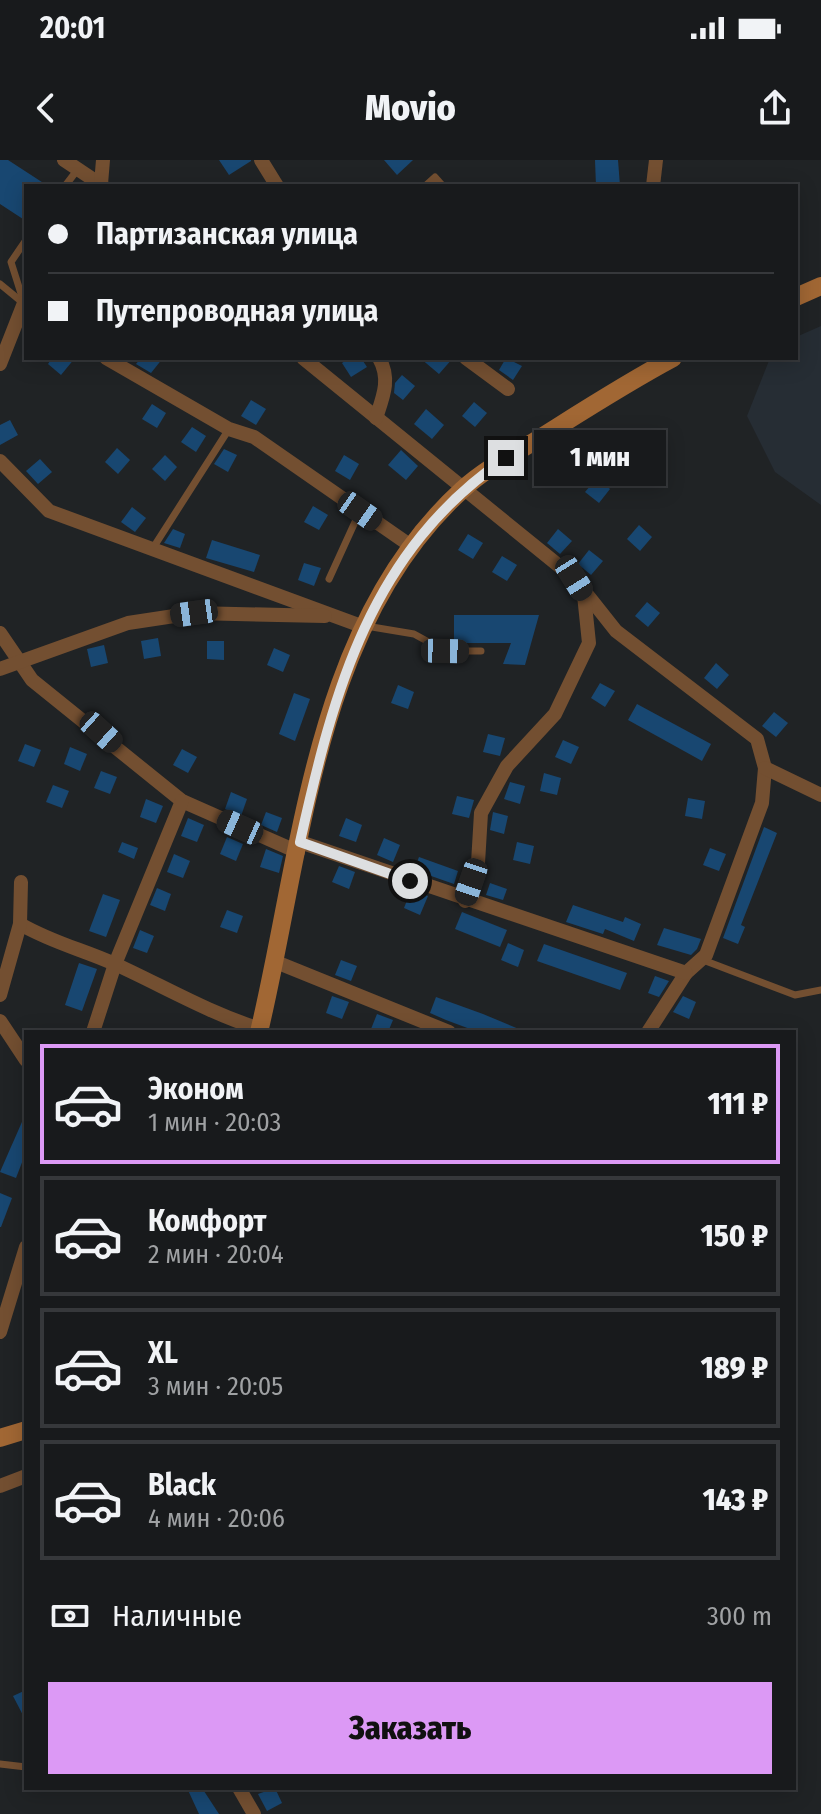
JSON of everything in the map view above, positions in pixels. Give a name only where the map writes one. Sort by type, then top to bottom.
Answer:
[{"type":"main road","points":[[798,296],[821,286]]},
{"type":"main road","points":[[259,1030],[334,703],[360,625],[411,546],[464,488],[506,458],[662,361]]},
{"type":"main road","points":[[0,1438],[24,1431]]},
{"type":"street","points":[[64,160],[100,184]]},
{"type":"street","points":[[102,184],[103,160]]},
{"type":"street","points":[[261,160],[276,184]]},
{"type":"street","points":[[655,173],[665,160]]},
{"type":"street","points":[[0,364],[24,306]]},
{"type":"street","points":[[109,360],[229,429],[254,437],[411,546]]},
{"type":"street","points":[[305,360],[574,578],[584,595],[616,631],[757,739],[765,768],[762,803],[701,959],[686,973],[649,1030]]},
{"type":"street","points":[[376,418],[386,388],[385,368],[380,360]]},
{"type":"street","points":[[469,360],[508,389]]},
{"type":"street","points":[[0,461],[49,511],[151,551],[268,589],[360,625]]},
{"type":"street","points":[[465,901],[478,863],[481,813],[507,766],[555,714],[589,643],[584,595]]},
{"type":"street","points":[[0,669],[128,623],[194,613],[334,616],[360,625]]},
{"type":"street","points":[[0,633],[32,680],[182,801],[299,847],[686,973]]},
{"type":"street","points":[[765,768],[821,795]]},
{"type":"street","points":[[94,1030],[115,964],[182,801]]},
{"type":"street","points":[[0,995],[20,924],[21,882]]},
{"type":"street","points":[[20,924],[53,943],[115,964],[221,1017],[256,1030]]},
{"type":"street","points":[[276,962],[444,1030]]},
{"type":"street","points":[[0,1021],[24,1057]]},
{"type":"street","points":[[0,1332],[24,1254]]},
{"type":"street","points":[[0,1486],[24,1477]]},
{"type":"street","points":[[240,1790],[254,1814]]},
{"type":"lane","points":[[67,184],[78,169]]},
{"type":"lane","points":[[24,243],[11,262],[24,301]]},
{"type":"lane","points":[[0,284],[24,303]]},
{"type":"lane","points":[[151,551],[229,429]]},
{"type":"lane","points":[[329,579],[360,511]]},
{"type":"lane","points":[[360,625],[414,634],[445,651],[481,651]]},
{"type":"lane","points":[[701,959],[795,995],[821,990]]},
{"type":"lane","points":[[0,1764],[24,1767]]},
{"type":"shaded area","points":[[821,326],[821,505],[775,472],[747,416],[769,360],[798,360],[798,336]]},
{"type":"building","points":[[0,160],[8,160],[45,184],[24,184],[24,220],[0,204]]},
{"type":"building","points":[[219,160],[251,160],[251,161],[229,175]]},
{"type":"building","points":[[384,160],[413,160],[397,175]]},
{"type":"building","points":[[595,160],[618,160],[620,184],[596,184]]},
{"type":"building","points":[[51,360],[73,360],[61,375],[48,364]]},
{"type":"building","points":[[139,360],[161,360],[151,373],[136,364]]},
{"type":"building","points":[[362,360],[367,367],[351,377],[342,363]]},
{"type":"building","points":[[422,360],[451,360],[439,374]]},
{"type":"building","points":[[505,360],[522,366],[513,380],[499,370]]},
{"type":"building","points":[[402,375],[415,386],[403,400],[394,393],[395,383]]},
{"type":"building","points":[[251,400],[266,409],[256,425],[241,416]]},
{"type":"building","points":[[474,402],[487,413],[475,427],[462,416]]},
{"type":"building","points":[[152,404],[166,413],[157,428],[142,419]]},
{"type":"building","points":[[426,409],[444,425],[432,439],[414,424]]},
{"type":"building","points":[[10,420],[18,435],[0,445],[0,425]]},
{"type":"building","points":[[192,427],[206,436],[196,452],[181,442]]},
{"type":"building","points":[[117,448],[130,460],[118,474],[105,462]]},
{"type":"building","points":[[224,449],[237,455],[228,472],[214,464]]},
{"type":"building","points":[[401,450],[418,466],[406,480],[388,465]]},
{"type":"building","points":[[582,450],[595,461],[583,475],[570,464]]},
{"type":"building","points":[[165,455],[177,467],[165,481],[152,469]]},
{"type":"building","points":[[344,455],[359,464],[350,480],[335,471]]},
{"type":"building","points":[[40,459],[52,472],[38,484],[26,471]]},
{"type":"building","points":[[597,478],[610,489],[599,503],[585,492]]},
{"type":"building","points":[[313,506],[328,515],[319,530],[304,522]]},
{"type":"building","points":[[132,507],[146,518],[135,532],[121,522]]},
{"type":"building","points":[[639,525],[652,537],[640,551],[627,539]]},
{"type":"building","points":[[173,529],[185,534],[180,548],[164,543]]},
{"type":"building","points":[[558,529],[572,541],[560,554],[547,543]]},
{"type":"building","points":[[468,534],[483,543],[473,559],[458,550]]},
{"type":"building","points":[[212,540],[260,555],[254,572],[206,558]]},
{"type":"building","points":[[589,550],[603,561],[591,575],[578,564]]},
{"type":"building","points":[[502,556],[517,565],[507,581],[492,572]]},
{"type":"building","points":[[304,563],[321,568],[314,586],[298,580]]},
{"type":"building","points":[[647,602],[660,613],[648,627],[635,616]]},
{"type":"building","points":[[454,615],[539,615],[525,665],[503,664],[511,643],[454,643]]},
{"type":"building","points":[[158,638],[161,656],[144,659],[141,641]]},
{"type":"building","points":[[207,641],[224,641],[224,660],[207,659]]},
{"type":"building","points":[[104,645],[108,663],[91,667],[87,649]]},
{"type":"building","points":[[274,648],[290,655],[283,672],[267,665]]},
{"type":"building","points":[[716,663],[729,675],[717,689],[704,678]]},
{"type":"building","points":[[600,683],[615,691],[605,707],[591,698]]},
{"type":"building","points":[[398,685],[414,692],[408,709],[391,703]]},
{"type":"building","points":[[294,693],[310,699],[295,741],[279,734]]},
{"type":"building","points":[[637,704],[711,744],[702,761],[628,720]]},
{"type":"building","points":[[774,712],[788,723],[776,737],[762,726]]},
{"type":"building","points":[[488,734],[505,738],[500,756],[483,752]]},
{"type":"building","points":[[563,740],[579,747],[571,764],[555,757]]},
{"type":"building","points":[[25,744],[41,750],[34,767],[18,761]]},
{"type":"building","points":[[70,747],[87,754],[80,771],[64,764]]},
{"type":"building","points":[[182,749],[197,757],[188,773],[173,765]]},
{"type":"building","points":[[101,771],[117,777],[110,794],[94,788]]},
{"type":"building","points":[[544,773],[561,778],[557,795],[540,791]]},
{"type":"building","points":[[510,782],[525,786],[520,804],[504,799]]},
{"type":"building","points":[[53,785],[69,791],[62,808],[46,802]]},
{"type":"building","points":[[231,792],[247,799],[241,816],[225,809]]},
{"type":"building","points":[[457,796],[474,800],[469,818],[452,814]]},
{"type":"building","points":[[688,798],[705,801],[702,819],[685,816]]},
{"type":"building","points":[[146,799],[163,806],[156,823],[140,817]]},
{"type":"building","points":[[266,812],[282,818],[277,832],[261,825]]},
{"type":"building","points":[[493,812],[508,816],[504,834],[490,830]]},
{"type":"building","points":[[188,818],[204,825],[197,842],[181,836]]},
{"type":"building","points":[[346,818],[362,825],[356,842],[339,836]]},
{"type":"building","points":[[764,827],[777,833],[741,925],[745,927],[738,944],[723,938]]},
{"type":"building","points":[[227,837],[243,844],[236,861],[220,854]]},
{"type":"building","points":[[384,838],[400,845],[393,862],[377,855]]},
{"type":"building","points":[[122,842],[138,848],[134,859],[118,852]]},
{"type":"building","points":[[517,842],[534,846],[530,864],[513,860]]},
{"type":"building","points":[[710,848],[726,854],[719,871],[703,865]]},
{"type":"building","points":[[266,849],[283,856],[279,873],[260,867]]},
{"type":"building","points":[[174,854],[190,861],[183,878],[167,872]]},
{"type":"building","points":[[419,857],[458,871],[454,884],[414,870]]},
{"type":"building","points":[[339,866],[355,872],[349,889],[332,882]]},
{"type":"building","points":[[490,883],[507,889],[503,900],[486,895]]},
{"type":"building","points":[[157,888],[171,894],[165,911],[150,905]]},
{"type":"building","points":[[411,890],[428,896],[420,915],[404,908]]},
{"type":"building","points":[[103,894],[120,900],[106,937],[89,931]]},
{"type":"building","points":[[573,905],[623,922],[625,917],[641,924],[634,941],[605,929],[603,934],[566,922]]},
{"type":"building","points":[[227,910],[243,916],[237,933],[220,927]]},
{"type":"building","points":[[462,912],[507,930],[500,947],[455,929]]},
{"type":"building","points":[[664,928],[701,939],[697,949],[691,955],[657,945]]},
{"type":"building","points":[[140,930],[154,936],[147,953],[133,948]]},
{"type":"building","points":[[508,943],[524,950],[518,967],[501,960]]},
{"type":"building","points":[[544,944],[627,973],[620,990],[537,961]]},
{"type":"building","points":[[341,960],[357,966],[351,981],[335,975]]},
{"type":"building","points":[[79,963],[97,969],[82,1011],[65,1005]]},
{"type":"building","points":[[655,976],[669,981],[659,997],[648,993]]},
{"type":"building","points":[[332,996],[349,1002],[342,1019],[326,1013]]},
{"type":"building","points":[[683,996],[696,1002],[689,1019],[673,1012]]},
{"type":"building","points":[[436,997],[521,1030],[473,1030],[430,1013]]},
{"type":"building","points":[[377,1014],[393,1020],[389,1030],[371,1029]]},
{"type":"building","points":[[24,1117],[24,1157],[16,1178],[0,1172]]},
{"type":"building","points":[[0,1193],[12,1198],[1,1227],[0,1227]]},
{"type":"building","points":[[24,1691],[24,1717],[13,1696]]},
{"type":"building","points":[[188,1790],[203,1790],[219,1814],[199,1814]]},
{"type":"building","points":[[276,1790],[282,1803],[267,1811],[258,1794]]},
{"type":"route","points":[[410,881],[300,842],[308,806],[334,703],[375,603],[428,525],[464,488],[506,458]]}]
